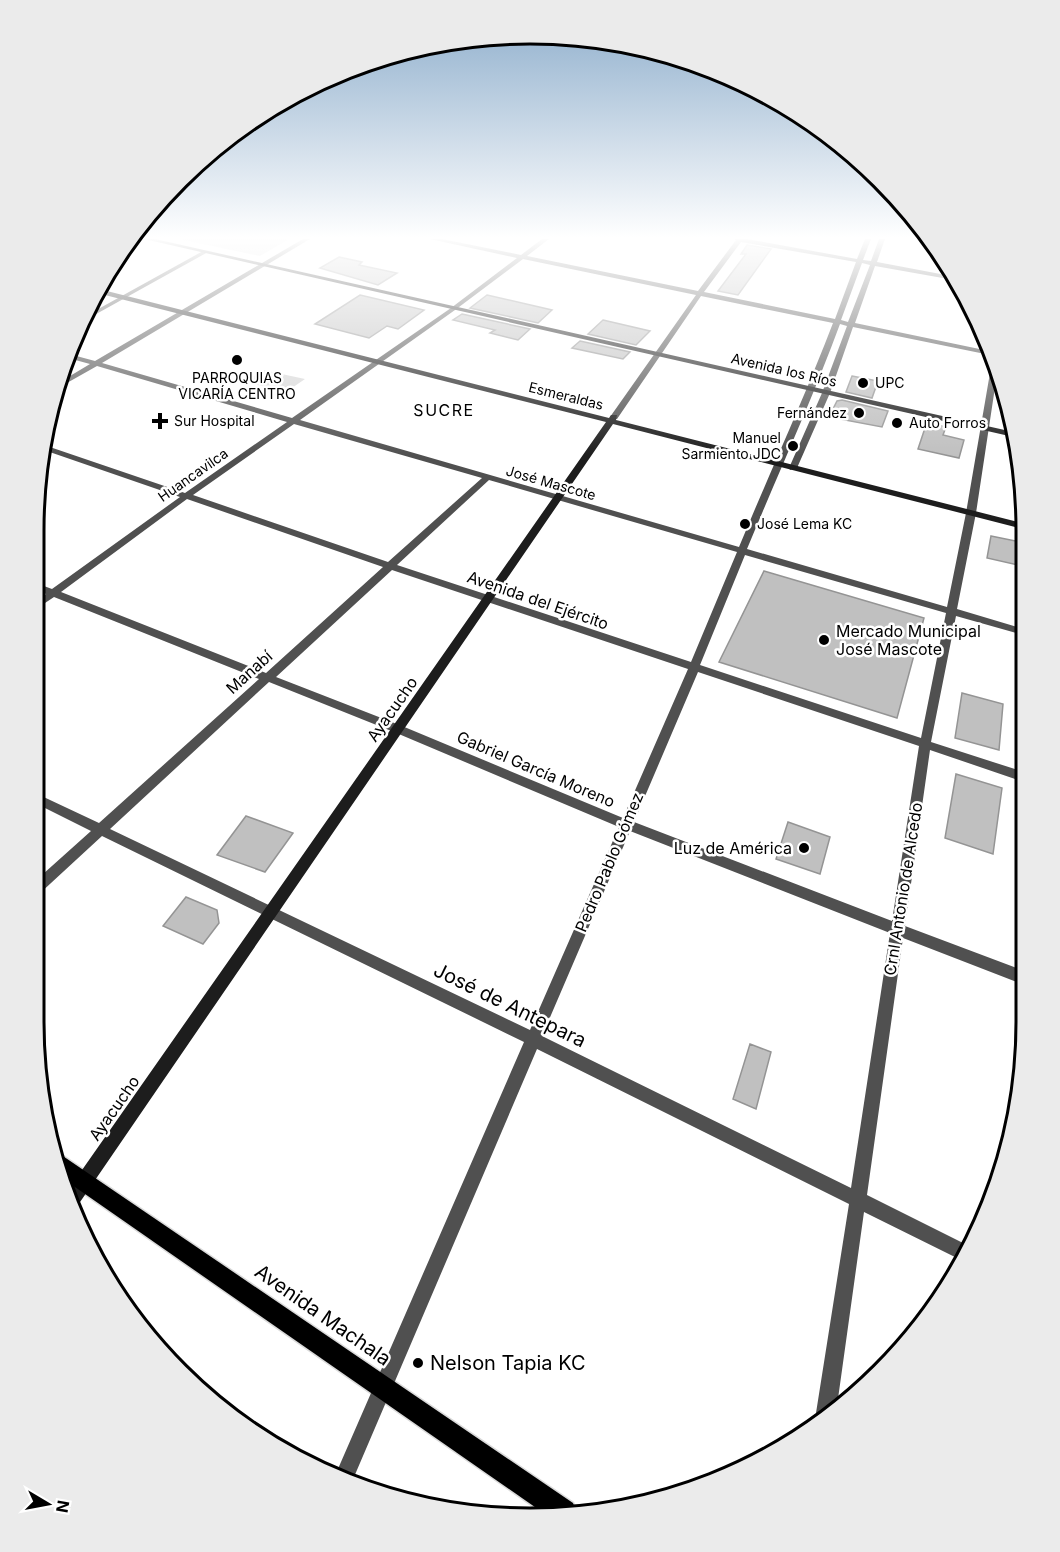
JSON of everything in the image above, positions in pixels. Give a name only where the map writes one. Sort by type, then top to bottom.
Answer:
[{"type":"main road","name":"Esmeraldas","points":[[188,311],[971,510],[1016,524]]},
{"type":"main road","name":"Avenida los Ríos","points":[[475,311],[1006,433]]},
{"type":"main road","name":"Ayacucho","points":[[75,1194],[613,419]]},
{"type":"main road","name":"Avenida los Ríos","points":[[986,427],[1006,430]]},
{"type":"main road","name":"Esmeraldas","points":[[971,510],[1016,519]]},
{"type":"main road","name":"Avenida Machala","points":[[66,1168],[557,1507]]},
{"type":"street","points":[[67,381],[185,311]]},
{"type":"street","name":"Huancavilca","points":[[44,600],[377,360],[449,311]]},
{"type":"street","name":"Ayacucho","points":[[613,419],[688,311]]},
{"type":"street","points":[[790,311],[982,351]]},
{"type":"street","name":"Pedro Pablo Gómez","points":[[346,1472],[624,824],[694,668],[779,461],[812,388],[841,311]]},
{"type":"street","points":[[794,465],[826,391],[855,311]]},
{"type":"street","name":"José Mascote","points":[[75,358],[1016,630]]},
{"type":"street","name":"Crnl Antonio de Alcedo","points":[[827,1407],[896,927],[925,745],[971,510],[993,381]]},
{"type":"street","name":"Avenida del Ejército","points":[[51,449],[390,566],[1016,774]]},
{"type":"street","name":"Manabí","points":[[44,881],[98,829],[487,478]]},
{"type":"street","name":"Gabriel García Moreno","points":[[44,589],[398,729],[624,824],[1016,975]]},
{"type":"street","name":"José de Antepara","points":[[44,802],[533,1039],[959,1250]]},
{"type":"shaded area","points":[[263,370],[305,379],[286,392],[245,382]]},
{"type":"building","points":[[335,311],[422,311],[398,329],[387,326],[369,338],[315,324]]},
{"type":"building","points":[[486,311],[550,311],[538,323]]},
{"type":"building","points":[[462,314],[530,329],[518,340],[490,333],[495,330],[453,320]]},
{"type":"building","points":[[603,320],[650,331],[636,345],[588,334]]},
{"type":"building","points":[[580,341],[630,352],[623,359],[572,348]]},
{"type":"building","name":"UPC","points":[[852,376],[878,381],[872,398],[846,392]]},
{"type":"building","name":"Fernández","points":[[842,400],[888,411],[882,427],[829,417],[837,401]]},
{"type":"building","points":[[927,422],[946,427],[943,435],[964,440],[959,458],[918,449]]},
{"type":"building","points":[[991,536],[1016,541],[1016,565],[987,558]]},
{"type":"building","name":"Mercado Municipal José Mascote","points":[[764,571],[924,618],[897,718],[719,662]]},
{"type":"building","points":[[962,693],[1003,704],[999,750],[955,738]]},
{"type":"building","points":[[956,774],[1002,788],[993,854],[945,838]]},
{"type":"building","points":[[246,816],[293,833],[265,872],[217,855]]},
{"type":"building","name":"Luz de América","points":[[788,822],[830,837],[820,874],[776,859]]},
{"type":"building","points":[[186,897],[217,910],[219,923],[203,944],[163,926]]},
{"type":"building","points":[[750,1044],[771,1052],[756,1109],[733,1099]]},
{"type":"place","name":"PARROQUIAS VICARÍA CENTRO","points":[[237,360]]},
{"type":"place","name":"UPC","points":[[863,383]]},
{"type":"place","name":"Fernández","points":[[859,413]]},
{"type":"place","name":"Sur Hospital","points":[[160,421]]},
{"type":"place","name":"Auto Forros","points":[[897,423]]},
{"type":"place","name":"Manuel Sarmiento JDC","points":[[793,446]]},
{"type":"place","name":"José Lema KC","points":[[745,524]]},
{"type":"place","name":"Mercado Municipal José Mascote","points":[[824,640]]},
{"type":"place","name":"Luz de América","points":[[804,848]]},
{"type":"place","name":"Nelson Tapia KC","points":[[418,1363]]},
{"type":"district","name":"SUCRE","points":[[444,410]]}]
